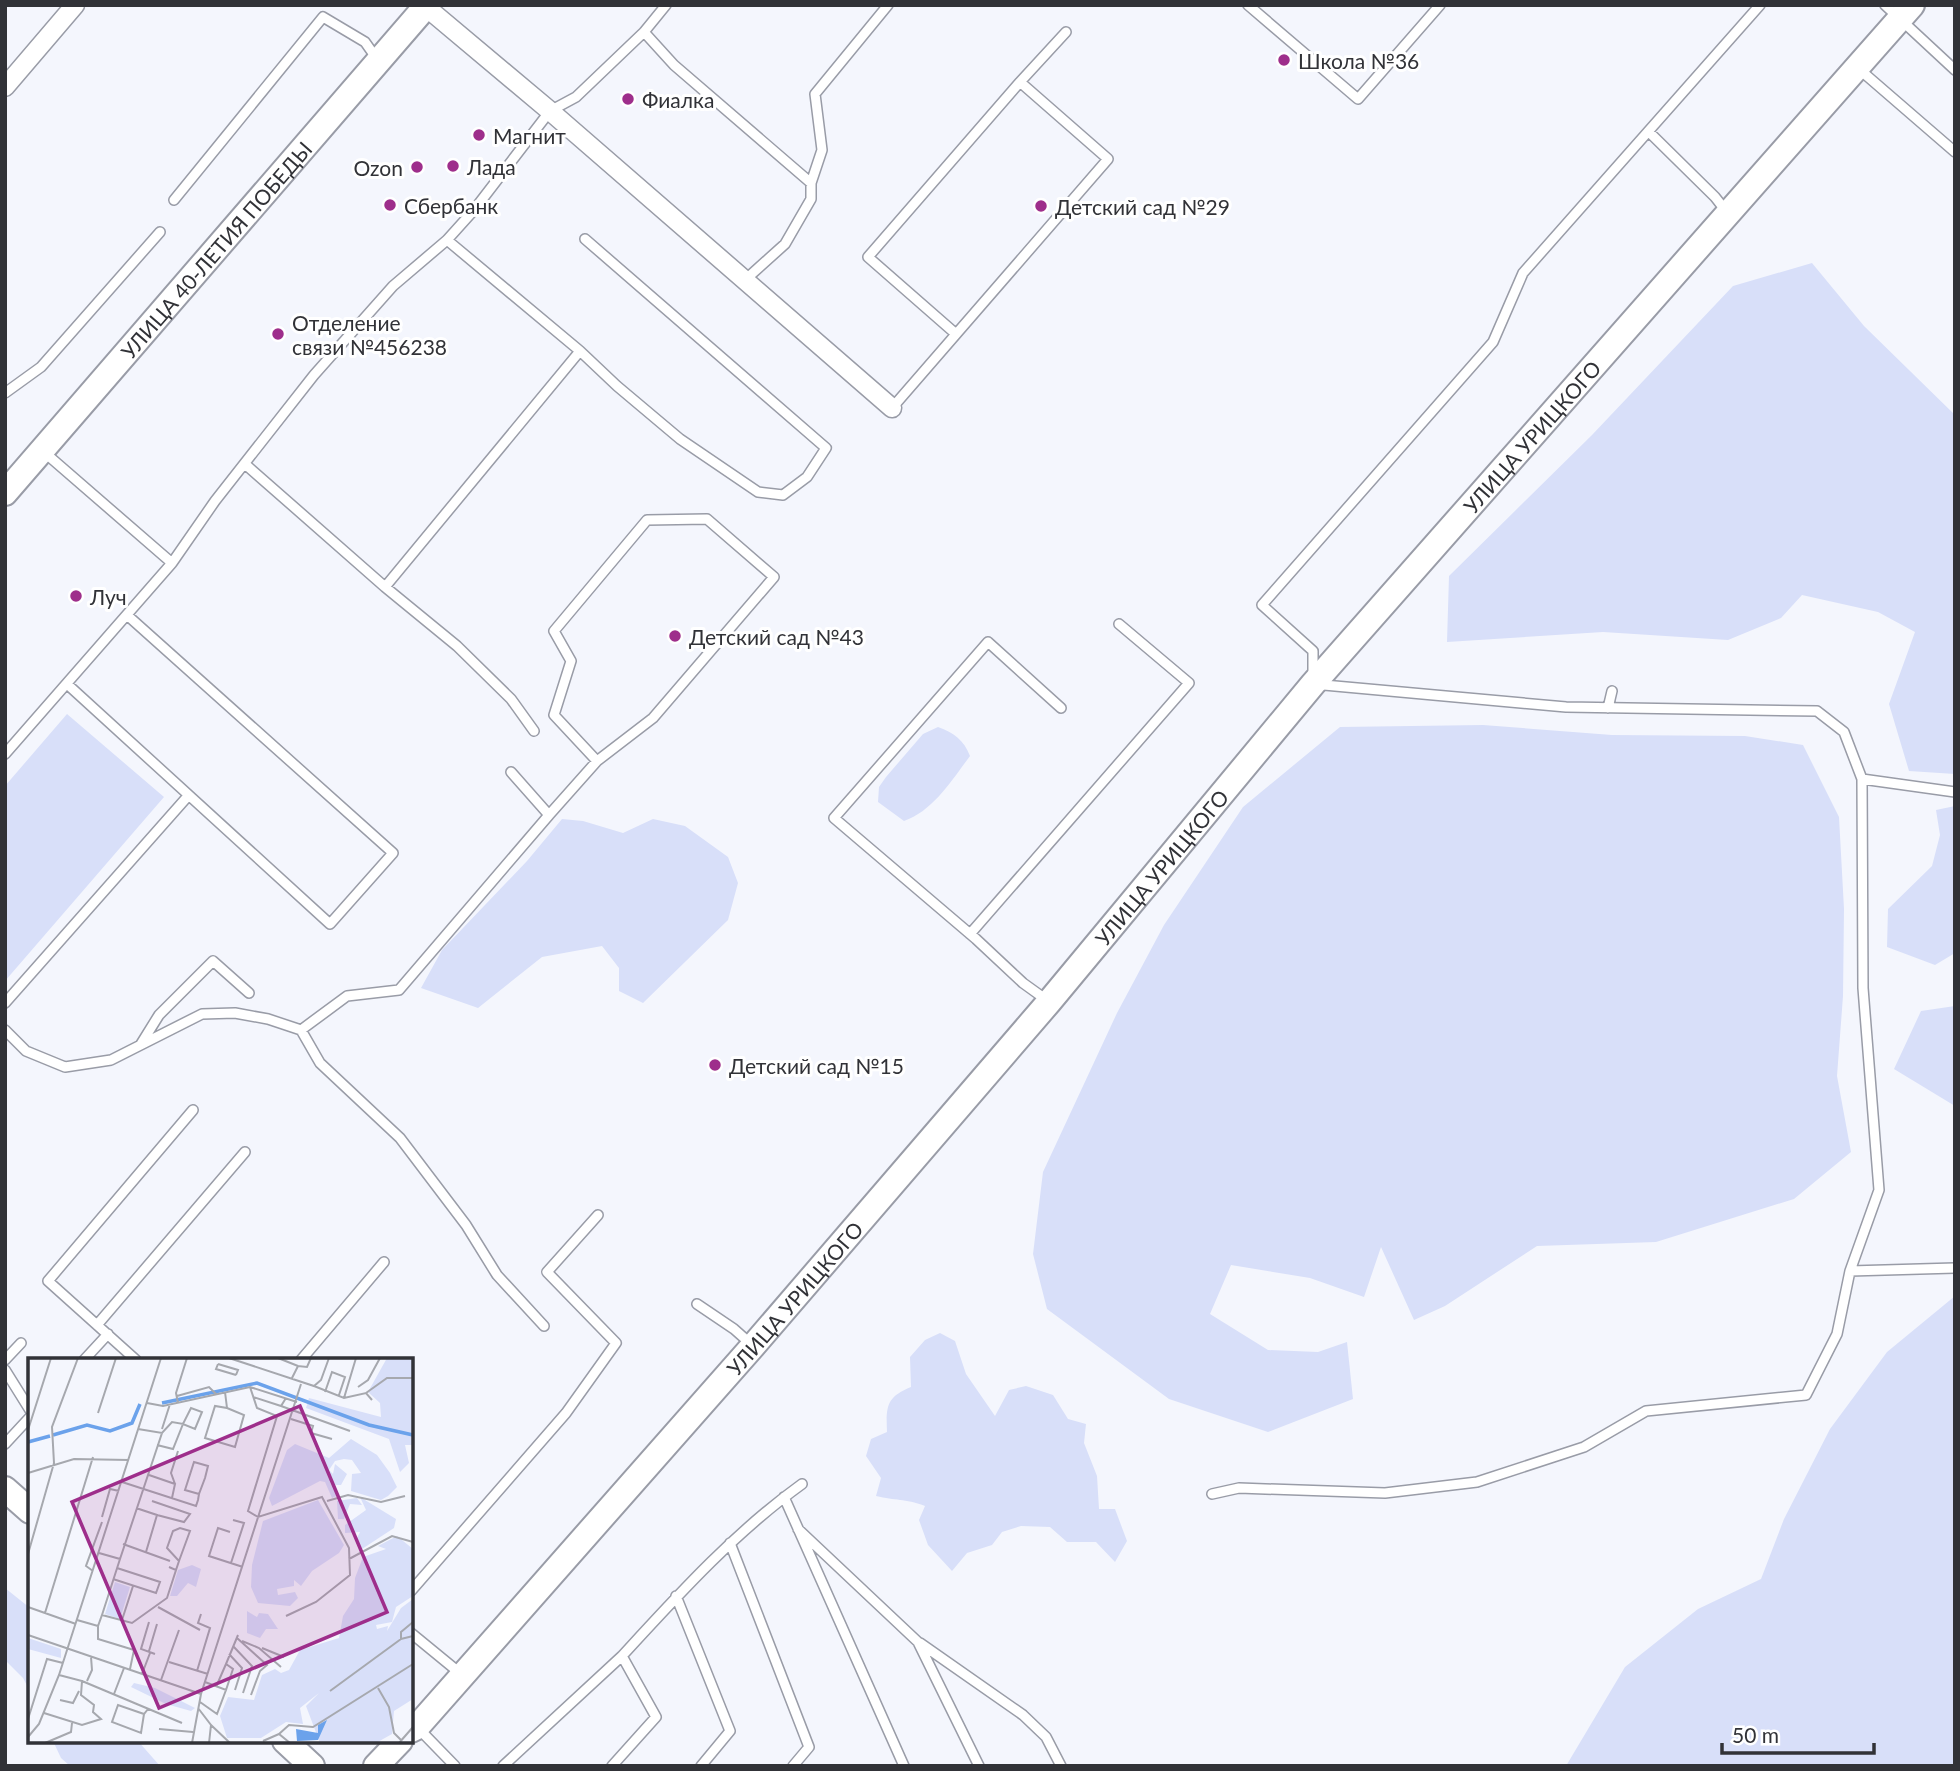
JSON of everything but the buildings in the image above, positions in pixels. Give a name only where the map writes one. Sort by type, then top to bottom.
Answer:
[{"type":"street","points":[[5,87],[75,5]]},
{"type":"street","points":[[427,6],[892,408]]},
{"type":"street","name":"УЛИЦА 40-ЛЕТИЯ ПОБЕДЫ","points":[[5,493],[427,6]]},
{"type":"street","name":"УЛИЦА УРИЦКОГО","points":[[413,1729],[753,1346],[1049,1002],[1313,684],[1857,68],[1899,10]]},
{"type":"street","points":[[5,1489],[28,1509]]},
{"type":"street","points":[[287,1743],[313,1766]]},
{"type":"street","name":"УЛИЦА УРИЦКОГО","points":[[376,1766],[399,1743]]},
{"type":"lane","points":[[5,754],[172,563],[215,501],[314,375],[393,286],[447,240],[550,111],[576,97],[644,32],[666,5]]},
{"type":"lane","points":[[745,280],[785,244],[811,200],[811,183],[822,150],[815,94],[888,5]]},
{"type":"lane","points":[[1248,5],[1359,99],[1440,5]]},
{"type":"lane","points":[[1212,1494],[1239,1488],[1385,1493],[1477,1482],[1584,1447],[1646,1411],[1806,1395],[1838,1334],[1850,1270],[1879,1190],[1863,988],[1862,779],[1844,732],[1817,711],[1566,707],[1313,684],[1313,651],[1262,605],[1493,342],[1523,273],[1760,5]]},
{"type":"lane","points":[[1899,10],[1955,70]]},
{"type":"lane","points":[[174,200],[323,17],[365,42],[379,60]]},
{"type":"lane","points":[[644,32],[674,65],[811,183]]},
{"type":"lane","points":[[956,334],[868,257],[1066,32]]},
{"type":"lane","points":[[1857,68],[1955,152]]},
{"type":"lane","points":[[892,408],[1108,159],[1020,82]]},
{"type":"lane","points":[[1649,132],[1715,197],[1729,215]]},
{"type":"lane","points":[[5,393],[41,367],[160,232]]},
{"type":"lane","points":[[447,240],[680,439],[758,492],[783,495],[807,477],[826,448],[585,239]]},
{"type":"lane","points":[[385,587],[580,351]]},
{"type":"lane","points":[[42,450],[172,563]]},
{"type":"lane","points":[[245,464],[385,587],[457,646],[511,699],[534,731]]},
{"type":"lane","points":[[301,1030],[347,996],[399,990],[597,761],[653,718],[774,577],[708,519],[647,520],[554,631],[571,661],[554,715],[597,761]]},
{"type":"lane","points":[[67,684],[330,924],[393,853],[127,615]]},
{"type":"lane","points":[[970,934],[1189,683],[1119,624]]},
{"type":"lane","points":[[1049,1002],[1023,983],[834,818],[988,642],[1061,708]]},
{"type":"lane","points":[[1608,708],[1612,691]]},
{"type":"lane","points":[[511,772],[548,815]]},
{"type":"lane","points":[[1862,779],[1955,792]]},
{"type":"lane","points":[[5,1003],[188,796]]},
{"type":"lane","points":[[140,1045],[159,1015],[213,961],[249,993]]},
{"type":"lane","points":[[5,1030],[26,1051],[65,1067],[111,1060],[202,1014],[235,1013],[268,1019],[301,1030],[320,1063],[400,1138],[466,1225],[497,1275],[544,1326]]},
{"type":"lane","points":[[134,1358],[48,1281],[193,1110]]},
{"type":"lane","points":[[97,1325],[245,1152]]},
{"type":"lane","points":[[413,1589],[566,1413],[616,1343],[547,1272],[598,1215]]},
{"type":"lane","points":[[303,1358],[384,1262]]},
{"type":"lane","points":[[1850,1270],[1955,1268]]},
{"type":"lane","points":[[697,1304],[734,1328],[753,1346]]},
{"type":"lane","points":[[86,1358],[108,1334]]},
{"type":"lane","points":[[5,1360],[21,1343]]},
{"type":"lane","points":[[5,1370],[28,1407]]},
{"type":"lane","points":[[5,1444],[28,1419]]},
{"type":"lane","points":[[503,1766],[622,1656],[676,1596],[730,1543],[802,1484]]},
{"type":"lane","points":[[784,1497],[904,1766]]},
{"type":"lane","points":[[798,1529],[918,1642],[1023,1715],[1046,1737],[1061,1766]]},
{"type":"lane","points":[[730,1543],[809,1747],[793,1766]]},
{"type":"lane","points":[[676,1596],[730,1731],[701,1766]]},
{"type":"lane","points":[[413,1635],[463,1675]]},
{"type":"lane","points":[[918,1642],[979,1766]]},
{"type":"lane","points":[[612,1766],[656,1717],[622,1656]]},
{"type":"lane","points":[[413,1736],[455,1766]]},
{"type":"shaded area","points":[[1812,263],[1864,326],[1955,415],[1955,774],[1909,771],[1889,704],[1915,632],[1878,612],[1802,595],[1781,618],[1728,640],[1603,632],[1447,642],[1449,576],[1592,435],[1733,286]]},
{"type":"shaded area","points":[[67,714],[164,797],[5,981],[5,786]]},
{"type":"shaded area","points":[[1483,725],[1612,735],[1745,736],[1803,745],[1839,817],[1844,909],[1843,996],[1837,1076],[1851,1152],[1794,1199],[1656,1242],[1537,1246],[1445,1306],[1414,1320],[1381,1247],[1364,1297],[1310,1278],[1231,1265],[1210,1314],[1268,1350],[1318,1352],[1347,1342],[1353,1399],[1268,1432],[1169,1399],[1047,1309],[1033,1254],[1043,1172],[1117,1013],[1164,925],[1243,807],[1340,727]]},
{"type":"shaded area","points":[[938,727],[958,738],[970,756],[933,802],[904,821],[878,802],[879,787],[923,734]]},
{"type":"shaded area","points":[[1955,806],[1955,953],[1935,965],[1887,947],[1888,909],[1932,866],[1940,835],[1936,810]]},
{"type":"shaded area","points":[[562,819],[583,821],[623,833],[653,819],[685,826],[728,857],[738,883],[728,920],[643,1003],[619,991],[619,968],[602,946],[542,957],[478,1008],[421,988],[442,950],[527,861]]},
{"type":"shaded area","points":[[1955,1006],[1955,1106],[1894,1069],[1921,1011]]},
{"type":"shaded area","points":[[1955,1296],[1955,1766],[1566,1766],[1625,1667],[1698,1609],[1761,1579],[1784,1519],[1830,1429],[1887,1352]]},
{"type":"shaded area","points":[[940,1333],[955,1341],[966,1374],[995,1416],[1009,1390],[1026,1386],[1053,1395],[1068,1419],[1086,1424],[1084,1443],[1097,1476],[1099,1509],[1115,1509],[1127,1541],[1115,1562],[1096,1542],[1067,1542],[1050,1527],[1021,1526],[1002,1532],[992,1545],[967,1553],[952,1571],[928,1545],[919,1520],[925,1506],[876,1496],[881,1478],[866,1456],[871,1439],[887,1432],[889,1404],[897,1395],[911,1387],[910,1357],[925,1340]]},
{"type":"shaded area","points":[[5,1588],[28,1606],[28,1687],[23,1678],[5,1660]]},
{"type":"shaded area","points":[[54,1743],[140,1743],[160,1766],[70,1766],[61,1758]]},
{"type":"place","name":"Школа №36","points":[[1284,60]]},
{"type":"place","name":"Фиалка","points":[[628,99]]},
{"type":"place","name":"Магнит","points":[[479,135]]},
{"type":"place","name":"Лада","points":[[453,166]]},
{"type":"place","name":"Ozon","points":[[417,167]]},
{"type":"place","name":"Сбербанк","points":[[390,205]]},
{"type":"place","name":"Детский сад №29","points":[[1041,206]]},
{"type":"place","name":"Отделение связи №456238","points":[[278,334]]},
{"type":"place","name":"Луч","points":[[76,596]]},
{"type":"place","name":"Детский сад №43","points":[[675,636]]},
{"type":"place","name":"Детский сад №15","points":[[715,1065]]}]
